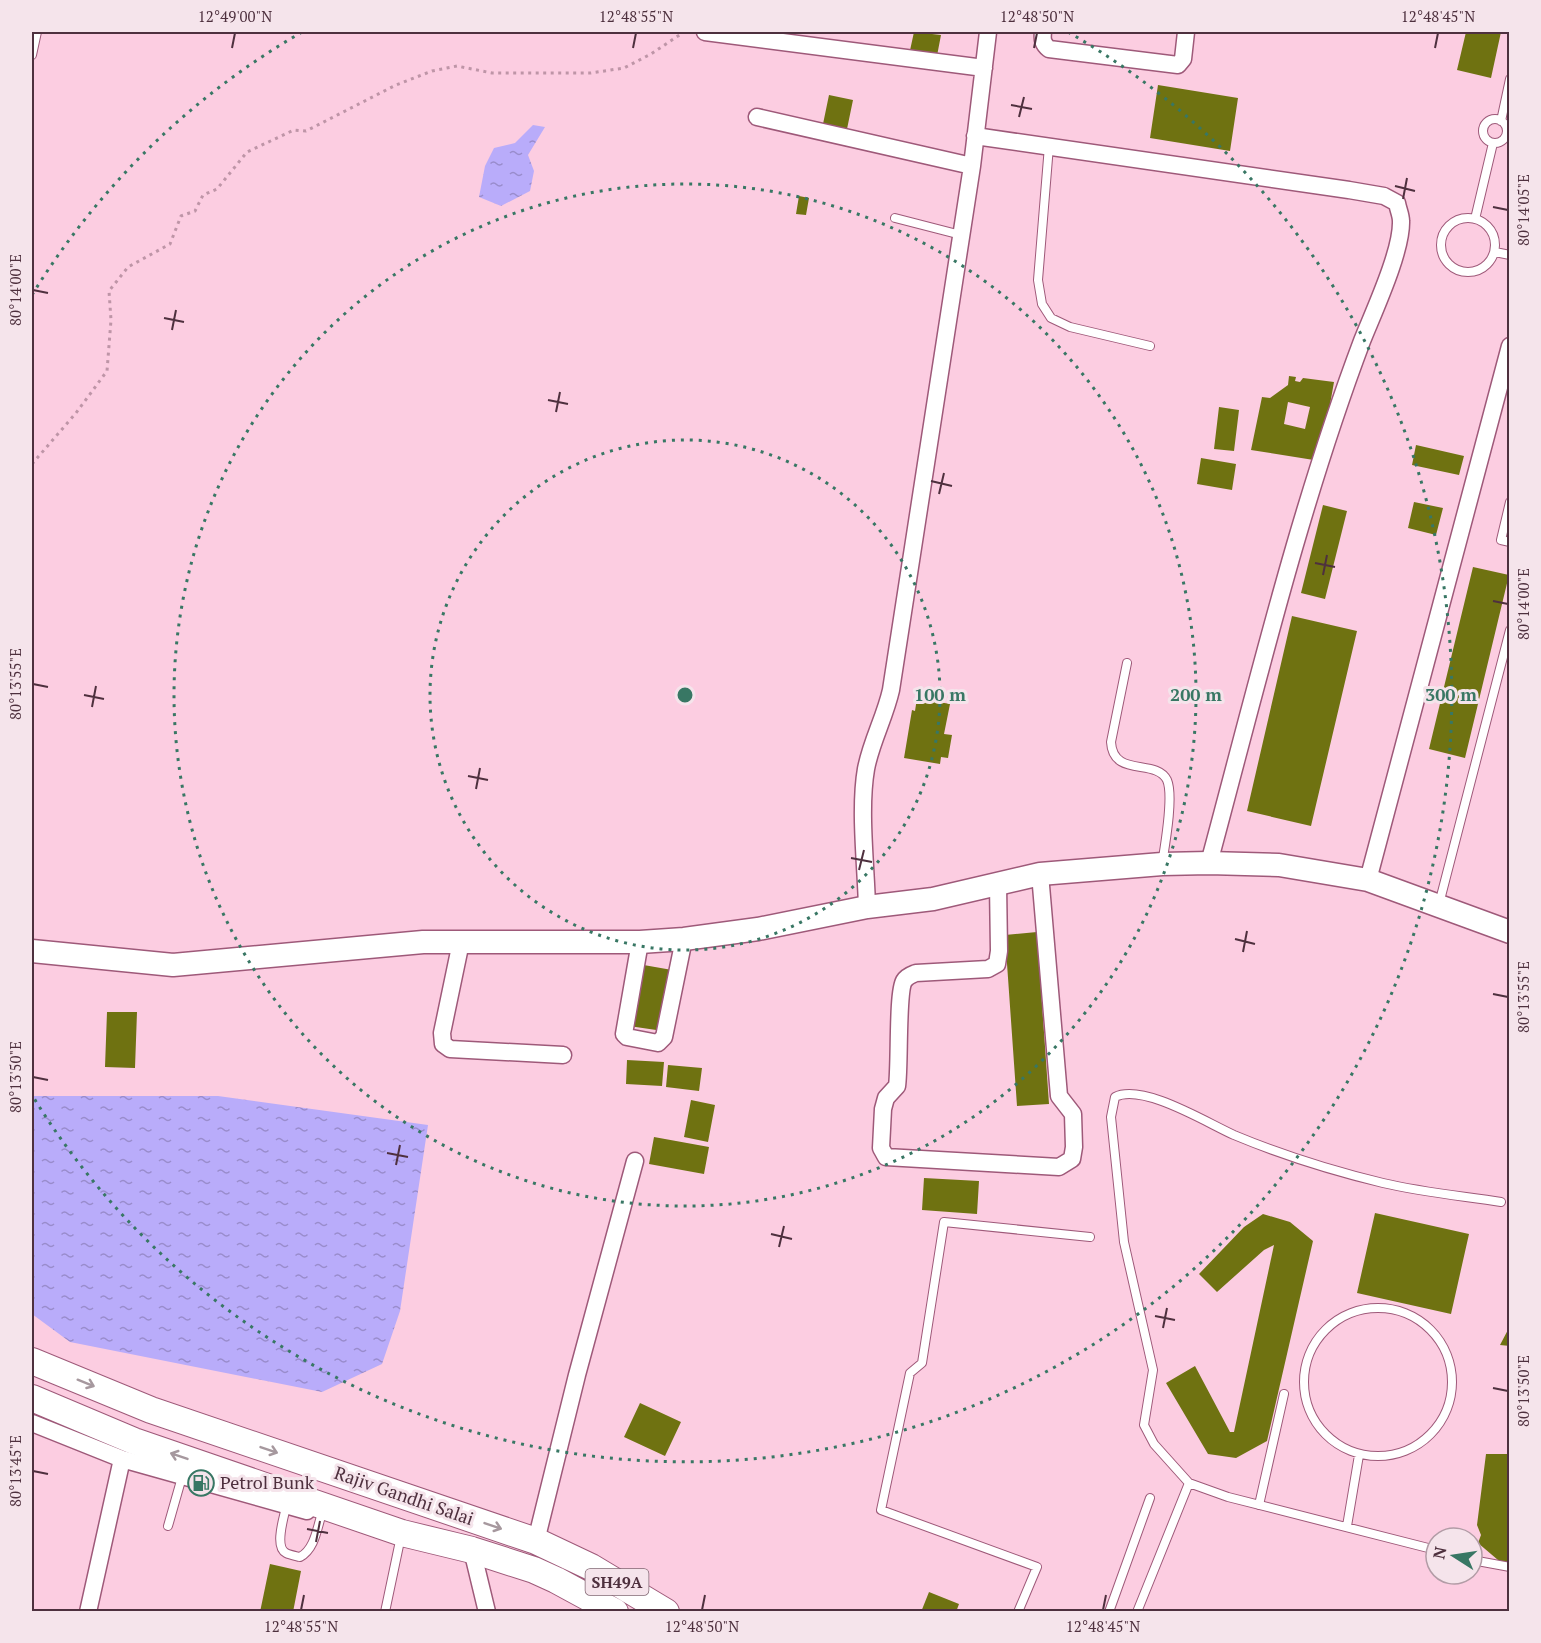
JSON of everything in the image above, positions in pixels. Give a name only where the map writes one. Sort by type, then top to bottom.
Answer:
[{"type":"main road","name":"Rajiv Gandhi Salai","points":[[32,1361],[151,1410],[550,1548],[591,1567],[666,1611]]},
{"type":"main road","name":"Rajiv Gandhi Salai","points":[[32,1398],[134,1441],[333,1513],[472,1550],[545,1575],[615,1611]]},
{"type":"street","points":[[705,32],[984,68]]},
{"type":"street","points":[[867,907],[864,806],[866,773],[869,752],[883,719],[891,690],[972,166],[988,32]]},
{"type":"street","points":[[1043,32],[1042,40],[1049,49],[1178,65],[1183,60],[1186,32]]},
{"type":"street","points":[[757,117],[972,166]]},
{"type":"street","points":[[975,135],[1384,196],[1396,203],[1401,219],[1400,236],[1393,261],[1345,388],[1309,495],[1209,863]]},
{"type":"street","points":[[1368,879],[1509,346]]},
{"type":"street","points":[[32,951],[173,965],[423,942],[640,942],[684,939],[758,930],[867,907],[933,899],[1040,874],[1162,864],[1209,863],[1279,865],[1368,879],[1509,930]]},
{"type":"street","points":[[998,884],[997,964],[988,969],[916,973],[904,980],[901,996],[897,1086],[886,1098],[884,1109],[881,1148],[886,1157],[1059,1167],[1072,1159],[1073,1114],[1059,1096],[1040,874]]},
{"type":"street","points":[[640,942],[624,1034],[627,1037],[658,1043],[664,1037],[684,939]]},
{"type":"street","points":[[461,942],[442,1032],[443,1044],[450,1049],[563,1055]]},
{"type":"street","points":[[550,1548],[577,1375],[634,1161]]},
{"type":"street","points":[[32,1423],[122,1459],[182,1477],[286,1507],[333,1513]]},
{"type":"street","points":[[88,1611],[122,1459]]},
{"type":"street","points":[[472,1550],[487,1611]]},
{"type":"lane","points":[[32,55],[37,32]]},
{"type":"lane","points":[[1501,121],[1492,120],[1484,126],[1485,138],[1493,143],[1502,141],[1505,137],[1506,128],[1501,121],[1509,79]]},
{"type":"lane","points":[[1475,219],[1493,143]]},
{"type":"lane","points":[[1050,146],[1038,280],[1042,304],[1051,318],[1070,327],[1150,346]]},
{"type":"lane","points":[[895,218],[961,235]]},
{"type":"lane","points":[[1475,219],[1489,228],[1494,235],[1495,252],[1492,260],[1479,271],[1462,272],[1448,264],[1441,248],[1445,231],[1458,220],[1475,219]]},
{"type":"lane","points":[[1495,252],[1509,255]]},
{"type":"lane","points":[[1509,502],[1501,540],[1509,542]]},
{"type":"lane","points":[[1439,905],[1509,630]]},
{"type":"lane","points":[[1127,663],[1111,742],[1112,751],[1115,758],[1121,762],[1159,772],[1166,777],[1170,795],[1162,864]]},
{"type":"lane","points":[[1424,1547],[1228,1497],[1189,1483],[1154,1444],[1144,1425],[1153,1370],[1124,1242],[1111,1117],[1115,1096],[1129,1093],[1162,1102],[1234,1135],[1294,1157],[1384,1183],[1501,1202]]},
{"type":"lane","points":[[1018,1611],[1037,1568],[881,1510],[910,1373],[922,1362],[944,1222],[1090,1237]]},
{"type":"lane","points":[[1381,1306],[1412,1314],[1436,1334],[1451,1361],[1453,1393],[1442,1423],[1420,1445],[1390,1457],[1359,1455],[1331,1442],[1311,1417],[1303,1387],[1308,1356],[1324,1329],[1350,1312],[1381,1306]]},
{"type":"lane","points":[[1259,1505],[1284,1394]]},
{"type":"lane","points":[[1347,1526],[1359,1455]]},
{"type":"lane","points":[[168,1526],[182,1477]]},
{"type":"lane","points":[[1137,1611],[1189,1483]]},
{"type":"lane","points":[[1109,1611],[1150,1498]]},
{"type":"lane","points":[[286,1507],[280,1542],[281,1549],[285,1553],[300,1557],[312,1546],[333,1513]]},
{"type":"lane","points":[[385,1611],[402,1533]]},
{"type":"lane","points":[[1484,1562],[1509,1567]]},
{"type":"path","points":[[32,464],[107,371],[111,320],[109,291],[128,267],[170,244],[181,216],[195,211],[203,195],[217,189],[247,152],[294,130],[306,131],[396,85],[432,71],[457,66],[492,73],[602,71],[624,68],[651,54],[684,32]]},
{"type":"water","points":[[533,125],[545,127],[528,155],[534,171],[530,191],[501,206],[479,197],[485,166],[494,148],[515,143]]},
{"type":"water","points":[[32,1096],[218,1096],[428,1125],[400,1311],[382,1364],[322,1392],[70,1342],[32,1314]]},
{"type":"building","points":[[914,32],[941,35],[936,61],[909,55]]},
{"type":"building","points":[[1466,32],[1501,32],[1491,78],[1457,70]]},
{"type":"building","points":[[1158,85],[1238,98],[1230,151],[1150,138]]},
{"type":"building","points":[[829,95],[853,100],[847,129],[823,124]]},
{"type":"building","points":[[799,196],[809,198],[806,215],[796,214]]},
{"type":"building","points":[[1289,376],[1296,377],[1295,381],[1300,382],[1303,378],[1334,382],[1320,461],[1251,450],[1262,397],[1270,398],[1288,385]],"holes":[[[1288,402],[1310,407],[1305,429],[1284,424]]]},
{"type":"building","points":[[1219,407],[1239,410],[1234,451],[1214,449]]},
{"type":"building","points":[[1416,445],[1464,456],[1459,475],[1412,465]]},
{"type":"building","points":[[1201,458],[1236,464],[1232,490],[1197,484]]},
{"type":"building","points":[[1414,502],[1443,508],[1436,535],[1408,528]]},
{"type":"building","points":[[1323,505],[1347,511],[1325,599],[1301,593]]},
{"type":"building","points":[[1473,567],[1509,575],[1465,758],[1429,749]]},
{"type":"building","points":[[1292,616],[1357,631],[1311,826],[1247,811]]},
{"type":"building","points":[[917,698],[950,704],[944,734],[952,735],[948,758],[941,757],[940,764],[904,758],[912,710],[915,711]]},
{"type":"building","points":[[1037,932],[1049,1104],[1017,1106],[1005,935]]},
{"type":"building","points":[[638,964],[672,970],[663,1031],[629,1026]]},
{"type":"building","points":[[107,1012],[137,1012],[135,1068],[105,1067]]},
{"type":"building","points":[[627,1060],[664,1062],[662,1086],[626,1084]]},
{"type":"building","points":[[668,1065],[702,1068],[699,1091],[666,1087]]},
{"type":"building","points":[[691,1100],[715,1105],[708,1142],[684,1137]]},
{"type":"building","points":[[654,1137],[709,1147],[704,1174],[649,1164]]},
{"type":"building","points":[[924,1178],[979,1181],[977,1214],[922,1210]]},
{"type":"building","points":[[1375,1213],[1469,1234],[1451,1314],[1357,1293]]},
{"type":"building","points":[[1263,1214],[1290,1222],[1313,1241],[1267,1441],[1236,1458],[1208,1454],[1166,1383],[1195,1366],[1230,1432],[1234,1432],[1274,1245],[1264,1250],[1217,1292],[1199,1274],[1244,1227]]},
{"type":"building","points":[[1510,1326],[1510,1346],[1500,1345]]},
{"type":"building","points":[[640,1403],[681,1422],[665,1456],[624,1437]]},
{"type":"building","points":[[1486,1454],[1510,1454],[1510,1563],[1498,1560],[1484,1548],[1484,1526],[1477,1525]]},
{"type":"building","points":[[270,1564],[301,1571],[293,1612],[260,1612]]},
{"type":"building","points":[[929,1592],[959,1604],[956,1612],[921,1612]]},
{"type":"place","name":"Petrol Bunk","points":[[201,1483]]}]
